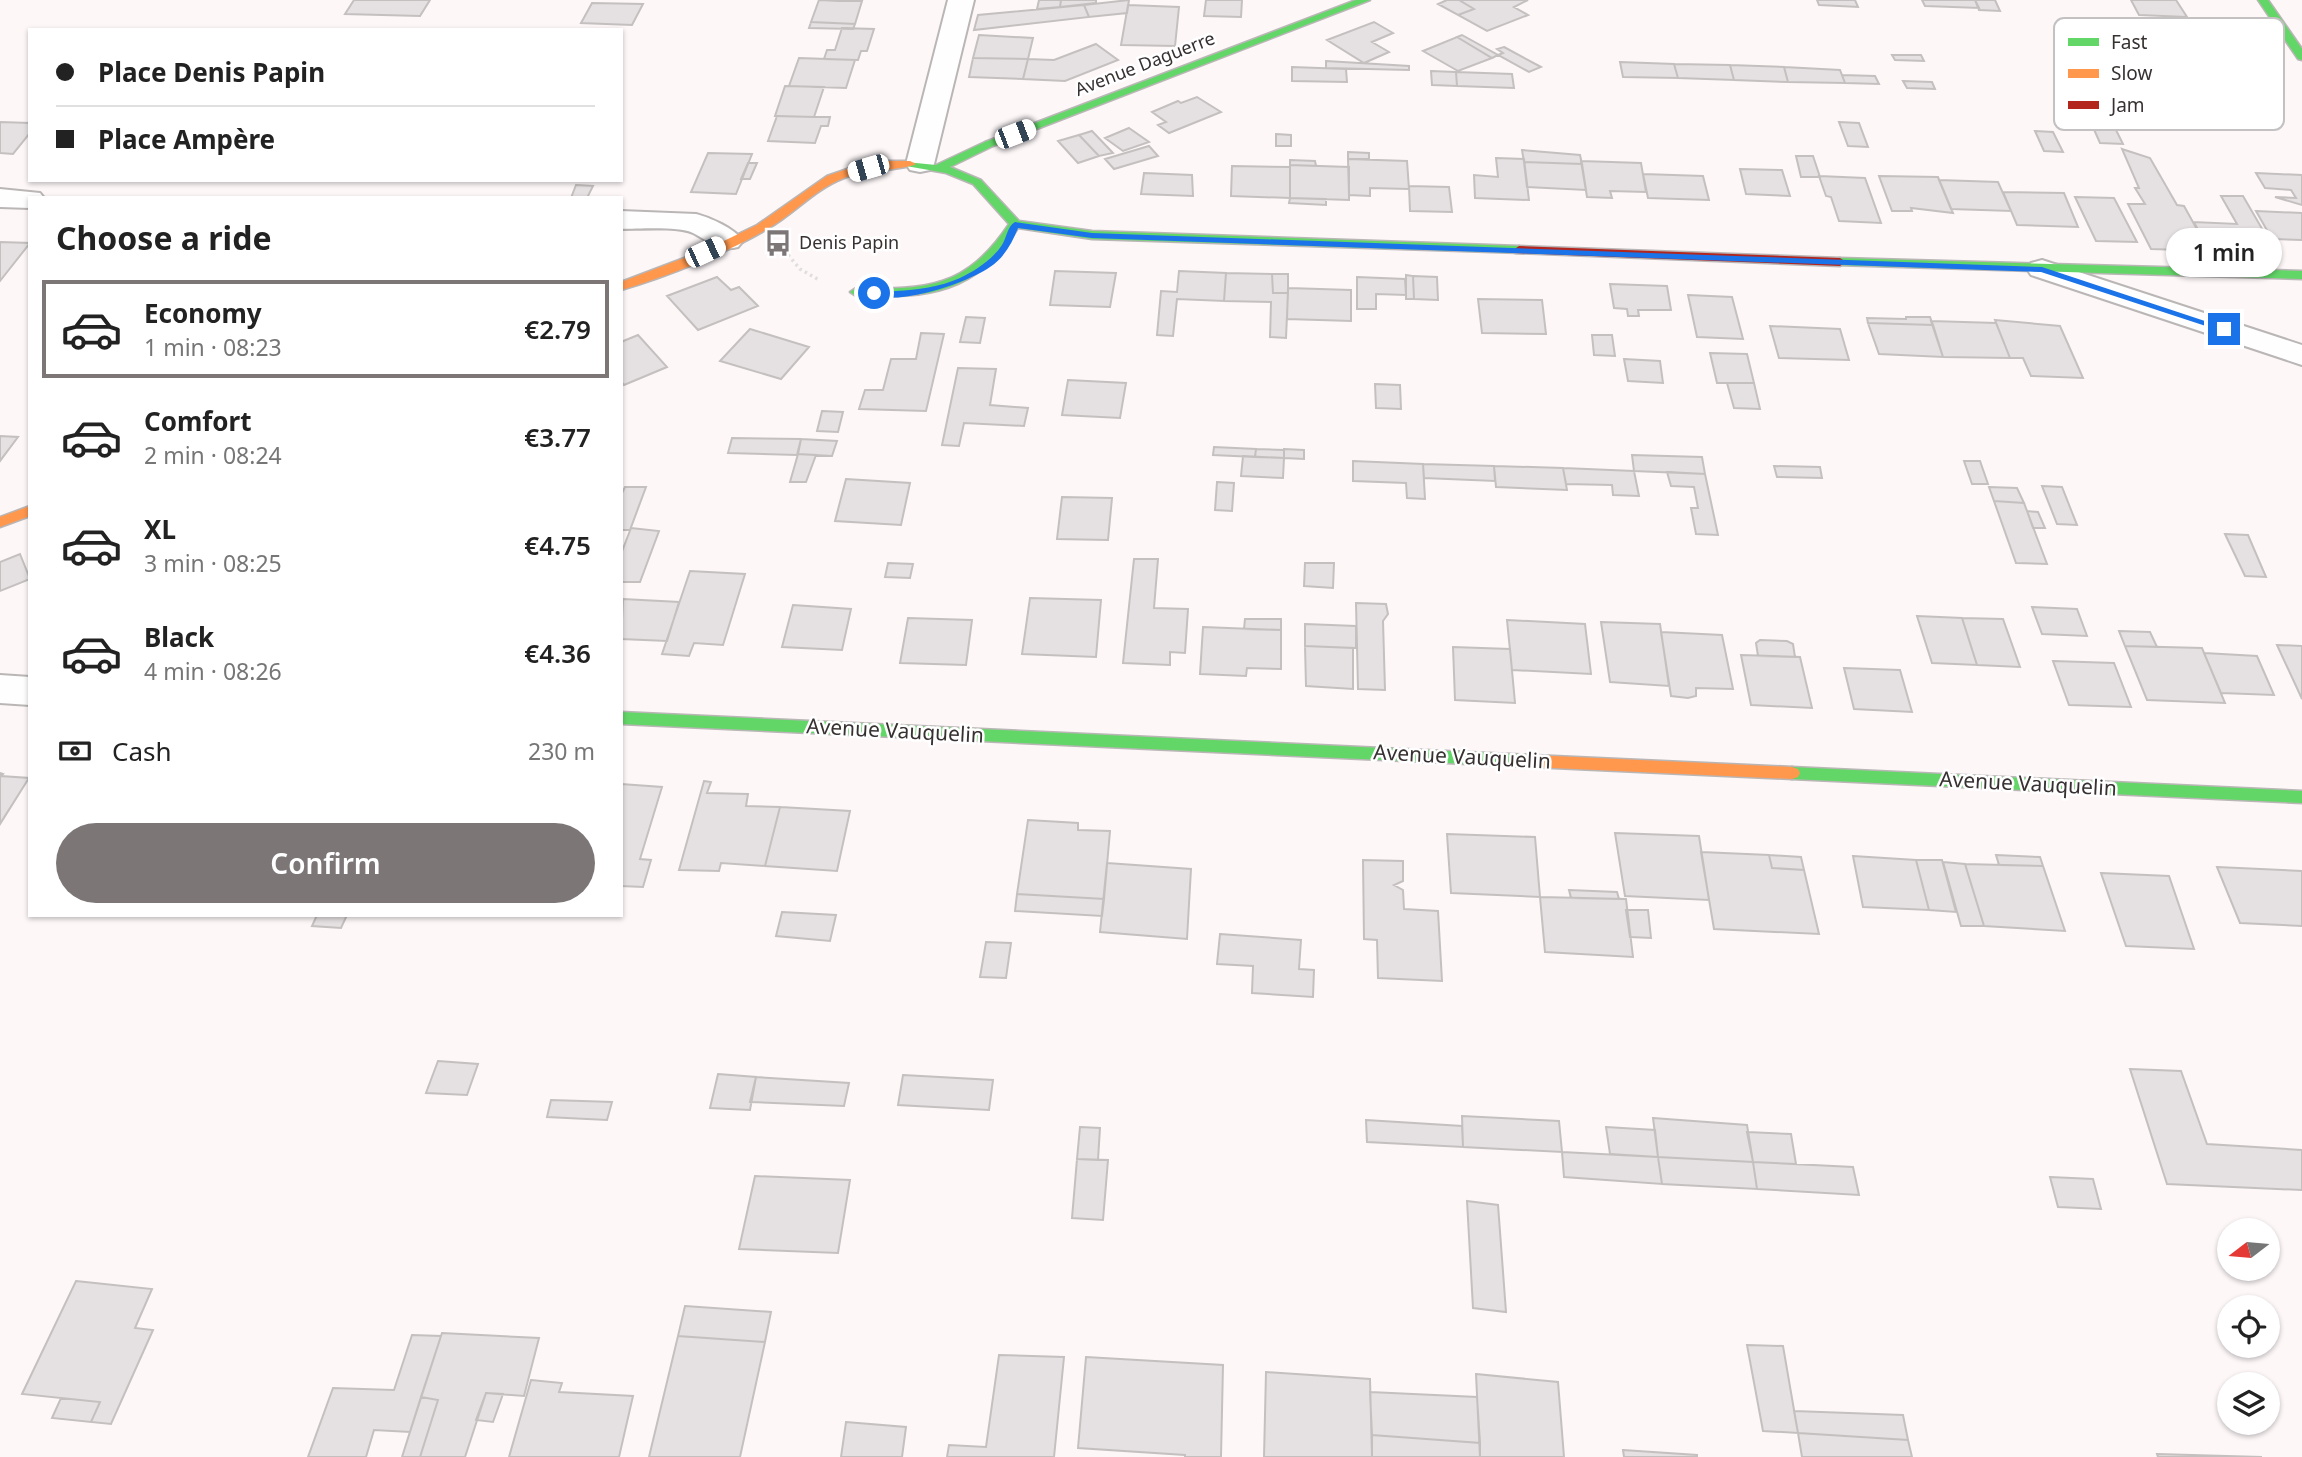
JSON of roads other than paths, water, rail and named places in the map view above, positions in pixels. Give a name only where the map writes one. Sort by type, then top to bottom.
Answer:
[{"type":"street","points":[[930,165],[961,0]]},
{"type":"street","name":"Avenue Daguerre","points":[[930,165],[1365,0]]},
{"type":"street","points":[[2263,0],[2275,18]]},
{"type":"street","points":[[2284,31],[2302,57]]},
{"type":"street","points":[[623,285],[779,218],[811,190],[837,177],[868,168],[930,165],[967,177],[990,191],[1007,218],[1015,225],[1092,235],[2042,269],[2302,275]]},
{"type":"street","points":[[0,198],[28,199]]},
{"type":"street","points":[[623,220],[696,223],[728,241]]},
{"type":"street","points":[[856,292],[905,293],[929,290],[962,280],[989,264],[1006,246],[1015,225]]},
{"type":"street","points":[[2042,269],[2302,355]]},
{"type":"street","points":[[0,522],[28,512]]},
{"type":"street","points":[[0,689],[28,691]]},
{"type":"street","name":"Avenue Vauquelin","points":[[623,718],[2302,797]]},
{"type":"place","name":"Denis Papin","points":[[778,243]]}]
